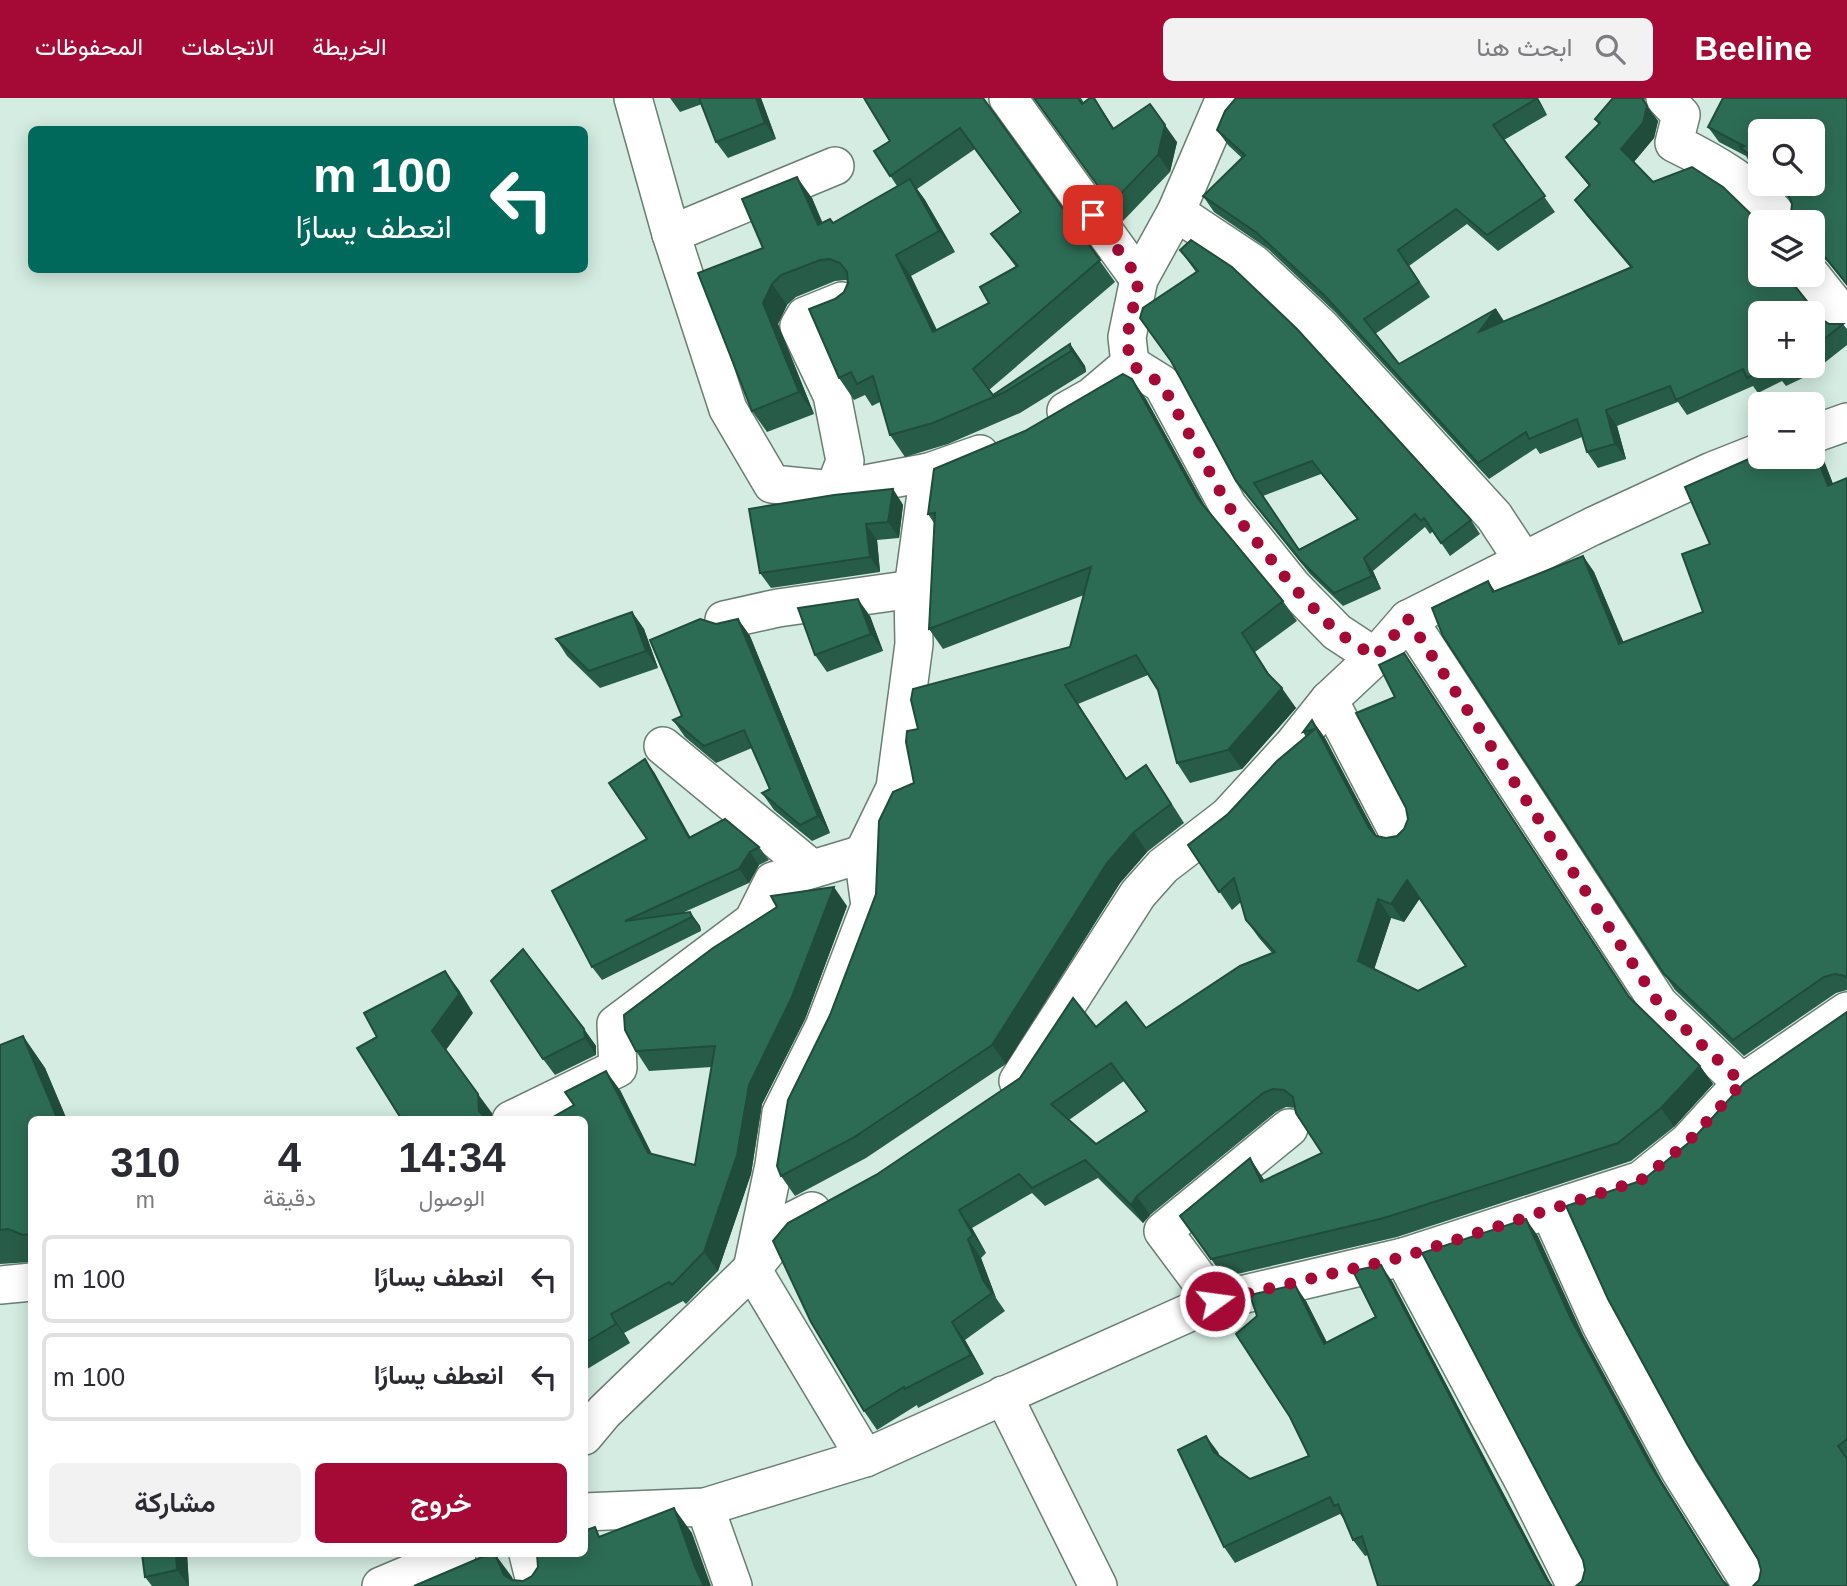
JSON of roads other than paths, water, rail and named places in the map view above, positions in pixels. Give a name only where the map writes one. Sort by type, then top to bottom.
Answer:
[{"type":"street","points":[[633,98],[671,234],[728,409],[772,484],[834,490],[929,472],[1025,435],[1091,397],[1130,364]]},
{"type":"street","points":[[1008,98],[1139,279]]},
{"type":"street","points":[[1130,364],[1127,337],[1139,279],[1176,212],[1225,98]]},
{"type":"street","points":[[1665,98],[1681,115],[1674,143],[1713,161],[1773,210]]},
{"type":"street","points":[[671,234],[835,166]]},
{"type":"street","points":[[1176,212],[1254,264],[1321,327],[1494,516],[1522,560]]},
{"type":"street","points":[[1821,287],[1847,320]]},
{"type":"street","points":[[834,490],[845,461],[832,395],[799,326],[805,316],[842,301]]},
{"type":"street","points":[[1130,364],[1162,384],[1228,506],[1294,588],[1337,632],[1375,657]]},
{"type":"street","points":[[1825,429],[1847,422]]},
{"type":"street","points":[[990,1101],[1021,1079],[1138,894],[1163,866],[1228,816],[1293,745],[1329,700],[1375,657],[1408,619],[1522,560],[1712,471],[1748,458]]},
{"type":"street","points":[[865,1458],[752,1269],[774,1165],[781,1113],[824,1027],[870,906],[863,854],[895,788],[914,644],[914,589],[929,472]]},
{"type":"street","points":[[724,620],[778,608],[914,589]]},
{"type":"street","points":[[1408,619],[1659,1004],[1742,1083]]},
{"type":"street","points":[[1329,700],[1400,836]]},
{"type":"street","points":[[663,746],[812,869]]},
{"type":"street","points":[[519,1116],[618,1068],[616,1024],[753,921],[773,881],[863,854]]},
{"type":"street","points":[[588,1513],[705,1507],[865,1458],[1215,1301],[1403,1257],[1641,1180],[1688,1142],[1742,1083],[1847,1011]]},
{"type":"street","points":[[1215,1301],[1163,1231],[1289,1128]]},
{"type":"street","points":[[588,1431],[604,1412],[752,1269],[790,1222],[840,1196]]},
{"type":"street","points":[[1549,1210],[1601,1325],[1640,1398],[1680,1471],[1752,1586]]},
{"type":"street","points":[[1403,1257],[1524,1482],[1576,1586]]},
{"type":"street","points":[[0,1285],[28,1282]]},
{"type":"street","points":[[1003,1395],[1098,1586]]},
{"type":"street","points":[[705,1507],[733,1586]]},
{"type":"street","points":[[381,1586],[450,1557]]},
{"type":"street","points":[[529,1557],[536,1586]]}]
